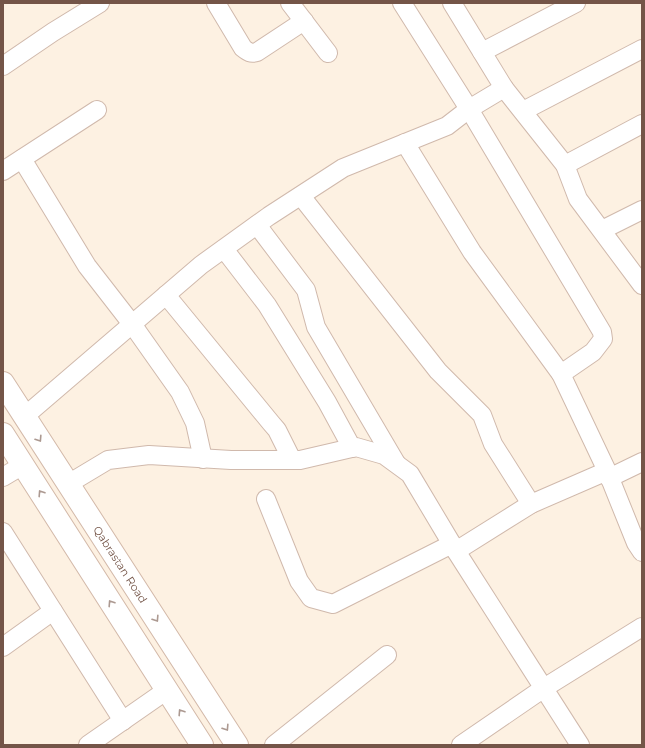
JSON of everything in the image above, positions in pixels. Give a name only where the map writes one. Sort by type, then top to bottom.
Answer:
[{"type":"main road","name":"Qabrastan Road","points":[[3,383],[237,745]]},
{"type":"main road","points":[[3,434],[202,745]]},
{"type":"street","points":[[3,66],[53,32],[100,3]]},
{"type":"street","points":[[216,3],[243,48],[247,52],[257,52],[304,21]]},
{"type":"street","points":[[290,3],[328,53]]},
{"type":"street","points":[[402,3],[469,109],[602,332],[603,339],[593,352],[561,374]]},
{"type":"street","points":[[452,3],[504,88],[565,165],[578,199],[642,285]]},
{"type":"street","points":[[482,52],[576,3]]},
{"type":"street","points":[[523,111],[642,50]]},
{"type":"street","points":[[25,416],[201,265],[257,225],[344,168],[447,126],[469,109],[504,88]]},
{"type":"street","points":[[3,171],[97,110]]},
{"type":"street","points":[[565,165],[642,124]]},
{"type":"street","points":[[406,143],[472,252],[561,374],[608,474],[638,533],[642,552]]},
{"type":"street","points":[[22,159],[87,266],[132,324],[180,392],[195,423],[203,459]]},
{"type":"street","points":[[301,196],[438,371],[482,415],[493,444],[531,504]]},
{"type":"street","points":[[602,230],[642,210]]},
{"type":"street","points":[[257,225],[306,290],[316,327],[397,465]]},
{"type":"street","points":[[224,248],[267,305],[327,402],[352,448]]},
{"type":"street","points":[[166,295],[277,430],[292,460]]},
{"type":"street","points":[[68,484],[108,460],[149,455],[230,460],[300,460],[356,447],[384,455],[410,474],[454,548],[580,745]]},
{"type":"street","points":[[266,500],[299,581],[311,598],[333,604],[454,548],[531,504],[642,462]]},
{"type":"street","points":[[3,477],[23,465]]},
{"type":"street","points":[[3,532],[122,721]]},
{"type":"street","points":[[3,647],[53,612]]},
{"type":"street","points":[[461,745],[544,688],[642,627]]},
{"type":"street","points":[[274,745],[387,655]]},
{"type":"street","points":[[88,745],[167,690]]}]
